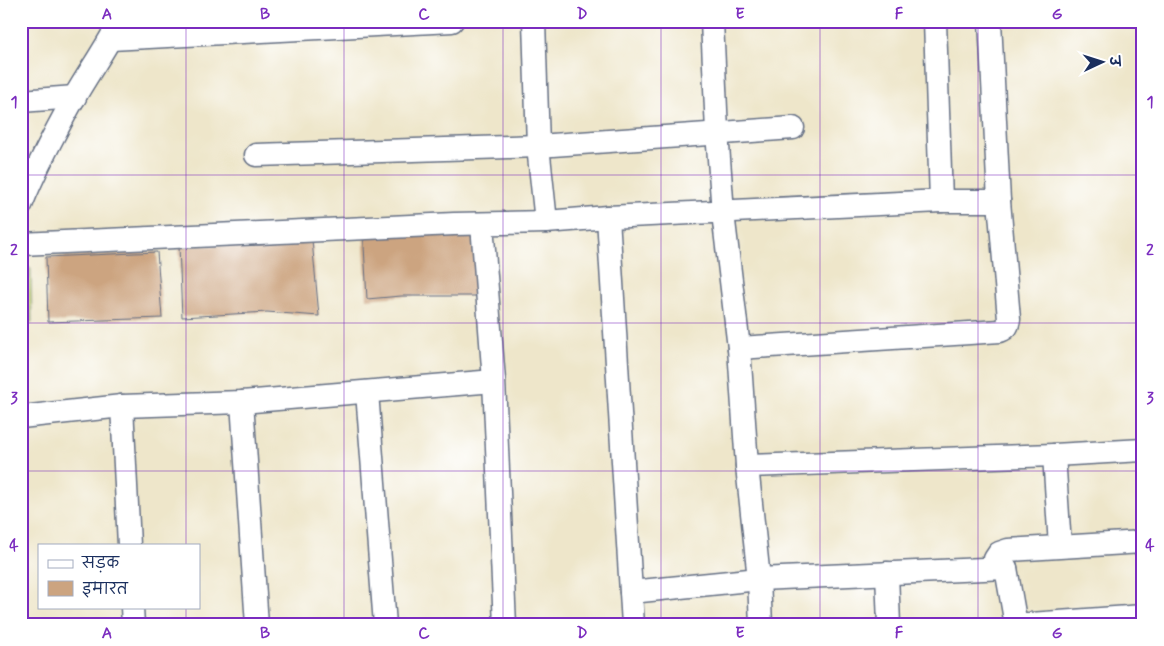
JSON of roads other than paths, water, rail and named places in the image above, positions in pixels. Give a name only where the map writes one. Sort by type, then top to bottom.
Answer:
[{"type":"street","points":[[21,205],[26,182],[115,30],[452,21]]},
{"type":"street","points":[[534,21],[538,146],[546,222]]},
{"type":"street","points":[[712,21],[723,213],[739,348],[747,466],[759,579],[761,625]]},
{"type":"street","points":[[935,21],[940,201]]},
{"type":"street","points":[[739,348],[1000,331],[1006,329],[1009,319],[999,201],[990,21]]},
{"type":"street","points":[[21,101],[75,97]]},
{"type":"street","points":[[256,155],[538,146],[793,128]]},
{"type":"street","points":[[21,244],[546,222],[608,217],[723,213],[940,201],[999,201]]},
{"type":"street","points":[[608,217],[633,625]]},
{"type":"street","points":[[482,224],[494,382],[505,625]]},
{"type":"street","points":[[21,417],[122,406],[242,402],[494,382]]},
{"type":"street","points":[[367,392],[385,625]]},
{"type":"street","points":[[242,402],[257,625]]},
{"type":"street","points":[[122,406],[129,544]]},
{"type":"street","points":[[747,466],[1143,450]]},
{"type":"street","points":[[1054,455],[1060,546]]},
{"type":"street","points":[[1137,619],[1016,625],[1006,568],[995,559],[999,553],[1008,550],[1143,542]]},
{"type":"street","points":[[631,592],[759,579],[1006,568]]},
{"type":"street","points":[[886,573],[890,625]]},
{"type":"street","points":[[132,608],[133,625]]}]
